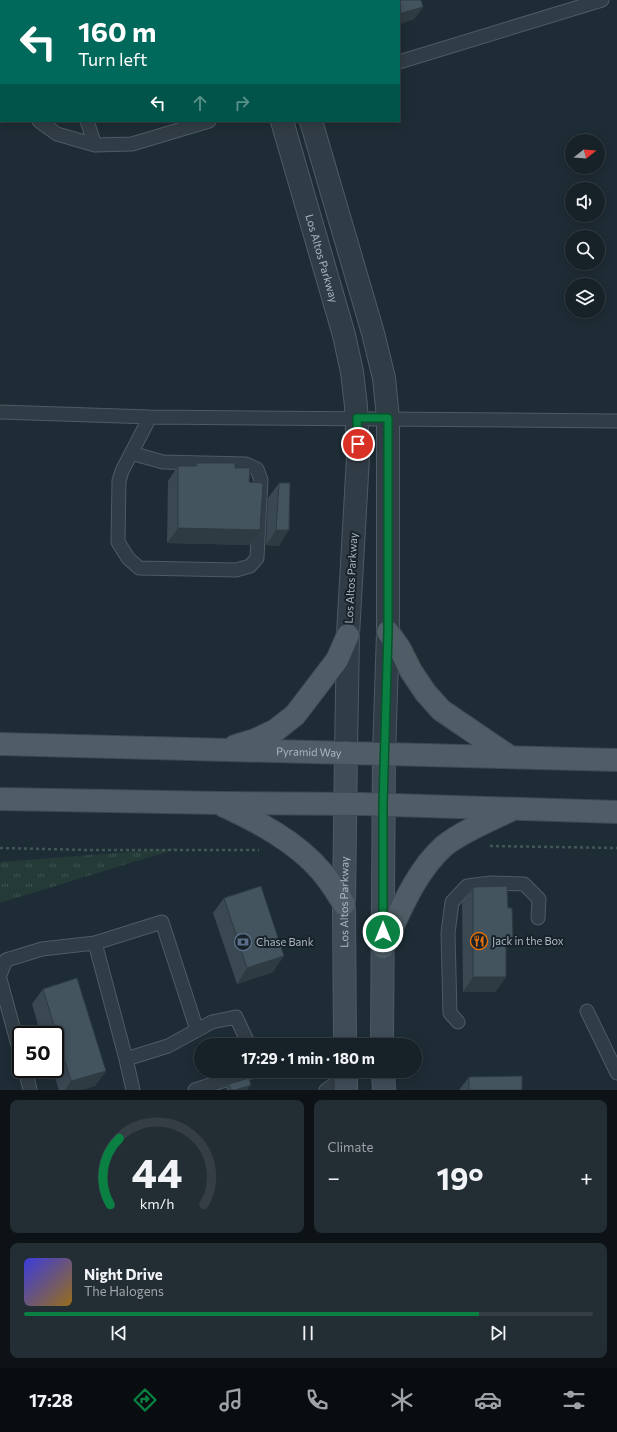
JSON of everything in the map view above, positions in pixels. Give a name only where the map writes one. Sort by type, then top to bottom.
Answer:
[{"type":"main road","points":[[388,632],[400,649],[425,692],[441,710],[510,757]]},
{"type":"main road","points":[[222,751],[255,740],[276,730],[295,715],[337,660],[348,635]]},
{"type":"main road","name":"Pyramid Way","points":[[0,744],[222,751],[346,752],[617,760]]},
{"type":"main road","name":"Los Altos Parkway","points":[[345,1038],[344,904],[346,752]]},
{"type":"main road","points":[[382,1038],[384,753]]},
{"type":"main road","points":[[0,799],[345,804],[617,812]]},
{"type":"main road","points":[[220,803],[258,823],[299,850],[320,870],[344,904]]},
{"type":"main road","points":[[383,947],[421,873],[445,845],[472,828],[514,809]]},
{"type":"main road","points":[[346,1078],[346,1090]]},
{"type":"main road","points":[[383,1078],[384,1090]]},
{"type":"street","name":"Los Altos Parkway","points":[[282,122],[344,335],[352,372],[357,418],[358,457],[348,635],[346,752]]},
{"type":"street","points":[[311,122],[373,333],[384,378],[388,418],[388,632],[384,753]]},
{"type":"lane","points":[[400,62],[602,0]]},
{"type":"lane","points":[[40,122],[57,134],[95,145],[132,144],[206,122]]},
{"type":"lane","points":[[87,122],[95,145]]},
{"type":"lane","points":[[0,412],[150,416],[617,421]]},
{"type":"lane","points":[[131,453],[163,462],[246,464],[257,469],[261,480],[257,558],[250,566],[236,570],[139,568],[128,558],[118,542],[119,481],[122,471],[131,453],[150,416]]},
{"type":"lane","points":[[458,1022],[450,1013],[448,934],[452,902],[467,886],[491,883],[524,884],[539,899],[538,918]]},
{"type":"lane","points":[[0,976],[6,960],[42,949],[95,943],[162,922],[197,1030]]},
{"type":"lane","points":[[95,943],[133,1090]]},
{"type":"lane","points":[[0,979],[13,1026]]},
{"type":"lane","points":[[587,1011],[617,1073]]},
{"type":"lane","points":[[126,1059],[168,1046],[212,1022],[236,1017],[246,1038]]},
{"type":"lane","points":[[27,1078],[30,1090]]},
{"type":"lane","points":[[195,1090],[232,1078]]},
{"type":"lane","points":[[326,1090],[335,1084],[340,1078]]},
{"type":"path","points":[[490,846],[617,848]]},
{"type":"path","points":[[0,848],[88,850],[264,850]]},
{"type":"green space","points":[[179,848],[0,903],[0,862]]},
{"type":"building","points":[[400,0],[421,0],[423,7],[400,14]]},
{"type":"building","points":[[197,463],[235,463],[235,468],[250,468],[249,482],[263,483],[260,530],[178,528],[178,466],[197,466]]},
{"type":"building","points":[[279,483],[290,483],[289,530],[276,530]]},
{"type":"building","points":[[261,886],[284,956],[247,968],[224,898]]},
{"type":"building","points":[[507,886],[508,908],[512,908],[513,938],[506,938],[506,977],[473,977],[473,888]]},
{"type":"building","points":[[77,978],[106,1071],[71,1081],[64,1058],[64,1026],[54,1026],[43,989]]},
{"type":"building","points":[[522,1076],[522,1090],[469,1090],[469,1077]]},
{"type":"building","points":[[249,1078],[251,1085],[231,1090],[229,1084]]},
{"type":"place","name":"Jack in the Box","points":[[479,941]]},
{"type":"place","name":"Chase Bank","points":[[243,942]]},
{"type":"route","points":[[358,444],[357,418],[388,418],[388,632],[383,805],[383,932]]}]
